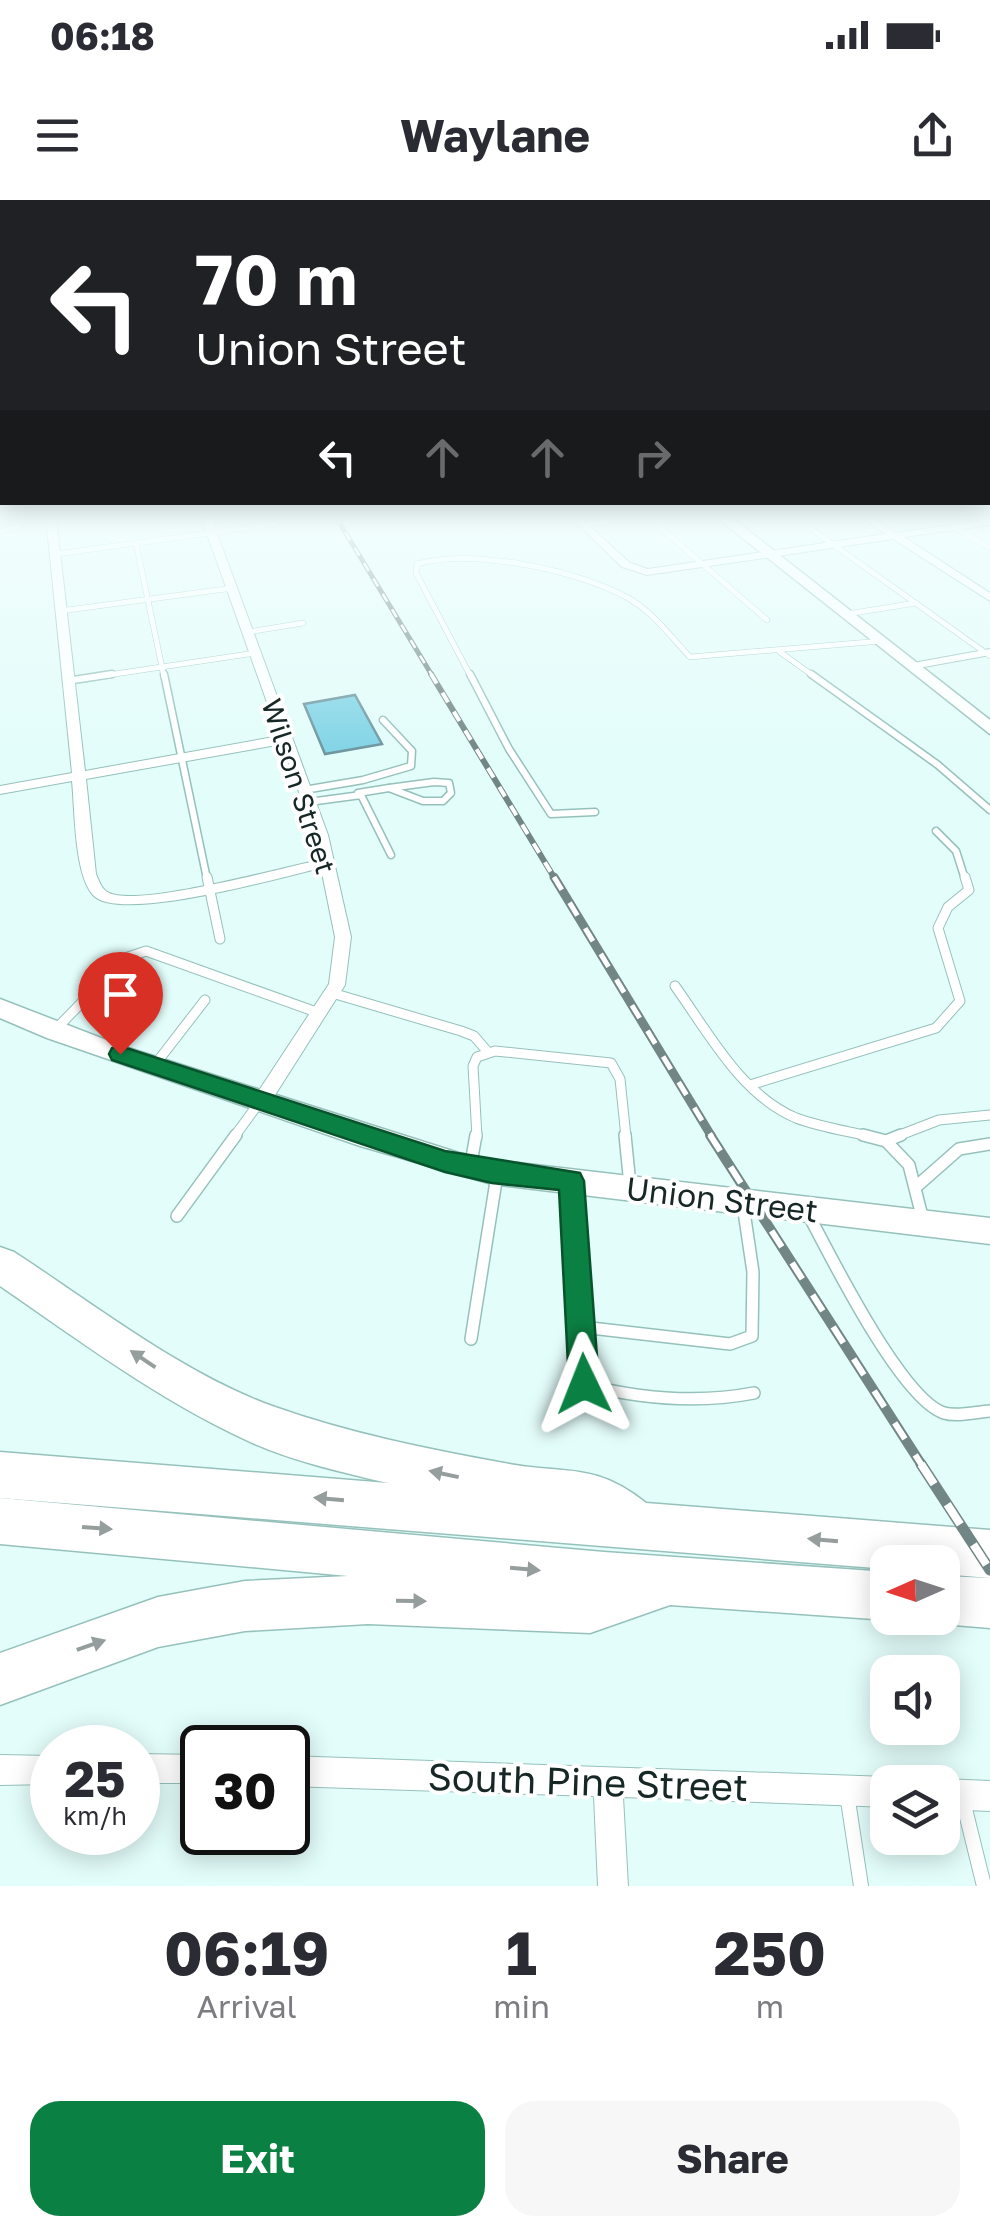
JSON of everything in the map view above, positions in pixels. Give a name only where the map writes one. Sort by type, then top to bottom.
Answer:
[{"type":"highway","points":[[0,1264],[169,1377],[262,1425],[328,1446],[489,1484],[603,1498],[635,1524]]},
{"type":"highway","points":[[0,1475],[990,1554]]},
{"type":"highway","points":[[0,1521],[870,1595]]},
{"type":"highway","points":[[0,1679],[158,1622],[244,1606],[368,1600],[590,1608],[674,1581]]},
{"type":"highway","points":[[960,1601],[990,1603]]},
{"type":"street","points":[[59,596],[89,874],[95,890],[108,899],[146,899],[328,862]]},
{"type":"street","name":"Wilson Street","points":[[236,596],[328,862],[344,937],[341,971],[332,994],[260,1101]]},
{"type":"street","points":[[823,596],[990,729]]},
{"type":"street","points":[[913,666],[988,653]]},
{"type":"street","points":[[0,790],[286,740]]},
{"type":"street","name":"Union Street","points":[[0,1008],[53,1032],[470,1167],[990,1231]]},
{"type":"street","points":[[571,1181],[584,1384]]},
{"type":"street","points":[[0,1770],[30,1770]]},
{"type":"street","name":"South Pine Street","points":[[310,1771],[870,1792]]},
{"type":"street","points":[[608,1782],[613,1886]]},
{"type":"lane","points":[[147,596],[220,939]]},
{"type":"lane","points":[[60,611],[174,596]]},
{"type":"lane","points":[[428,596],[509,749],[551,814],[595,812]]},
{"type":"lane","points":[[621,596],[638,605],[690,657],[882,641]]},
{"type":"lane","points":[[738,596],[766,620]]},
{"type":"lane","points":[[907,596],[988,653]]},
{"type":"lane","points":[[846,614],[916,602]]},
{"type":"lane","points":[[248,632],[303,623]]},
{"type":"lane","points":[[780,652],[938,765],[990,810]]},
{"type":"lane","points":[[67,681],[254,653]]},
{"type":"lane","points":[[307,796],[411,766],[412,751],[383,720]]},
{"type":"lane","points":[[307,796],[355,794],[389,788],[434,782],[449,784],[452,790],[435,802],[389,788]]},
{"type":"lane","points":[[355,794],[361,796],[391,855]]},
{"type":"lane","points":[[750,1085],[936,1028],[960,1000],[938,928],[948,906],[969,890],[956,851],[936,831]]},
{"type":"lane","points":[[53,1032],[125,958],[146,951],[319,1013]]},
{"type":"lane","points":[[675,986],[750,1085],[797,1118],[886,1141],[910,1165],[924,1223]]},
{"type":"lane","points":[[332,994],[461,1031],[474,1036],[487,1051]]},
{"type":"lane","points":[[154,1066],[204,1000]]},
{"type":"lane","points":[[470,1167],[477,1148],[473,1066],[477,1057],[487,1051],[612,1063],[620,1079],[631,1187]]},
{"type":"lane","points":[[177,1216],[260,1101]]},
{"type":"lane","points":[[886,1141],[940,1120],[990,1115]]},
{"type":"lane","points":[[917,1186],[959,1148],[990,1144]]},
{"type":"lane","points":[[470,1339],[498,1172]]},
{"type":"lane","points":[[582,1327],[730,1344],[752,1336],[753,1272],[742,1202]]},
{"type":"lane","points":[[806,1209],[863,1316],[926,1404],[948,1414],[990,1411]]},
{"type":"lane","points":[[584,1384],[622,1395],[732,1399],[754,1393]]},
{"type":"lane","points":[[846,1791],[861,1886]]},
{"type":"lane","points":[[965,1795],[984,1886]]},
{"type":"building","points":[[355,695],[382,744],[325,754],[304,704]]},
{"type":"railway","points":[[384,596],[433,677]]},
{"type":"railway","points":[[431,674],[555,879]]},
{"type":"railway","points":[[554,877],[712,1137]]},
{"type":"railway","points":[[710,1135],[923,1467]]},
{"type":"railway","points":[[921,1464],[990,1570]]},
{"type":"route","points":[[120,1054],[445,1162],[571,1181],[584,1384]]}]
